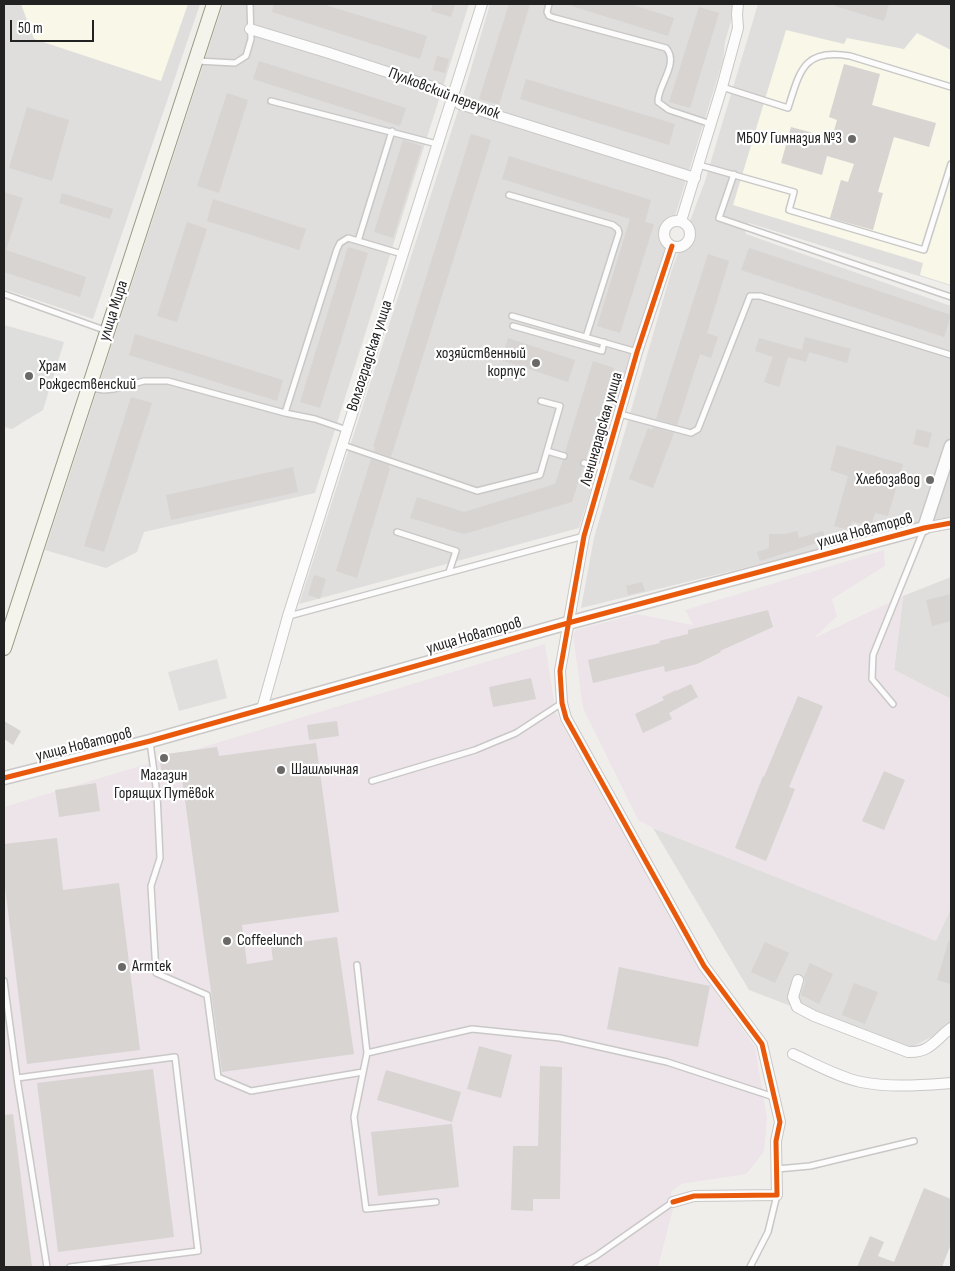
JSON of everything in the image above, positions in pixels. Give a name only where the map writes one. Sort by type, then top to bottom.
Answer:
[{"type":"main road","name":"улица Мира","points":[[4,648],[7,629],[89,388],[214,4]]},
{"type":"street","name":"Волгоградская улица","points":[[262,709],[288,616],[482,4]]},
{"type":"street","points":[[672,246],[682,246],[689,240],[688,227],[681,221],[738,28],[738,4]]},
{"type":"street","name":"Пулковский переулок","points":[[250,29],[439,89],[452,96],[460,104],[695,178]]},
{"type":"street","name":"Ленинградская улица","points":[[681,221],[671,222],[665,229],[665,239],[672,246],[637,352],[584,536],[560,671],[562,703],[566,718],[704,966],[762,1044],[780,1122],[776,1141],[777,1195]]},
{"type":"street","points":[[924,528],[951,446]]},
{"type":"street","name":"улица Новаторов","points":[[4,778],[150,741],[568,622],[924,528],[951,523]]},
{"type":"street","points":[[798,980],[792,997],[798,1007],[814,1016],[908,1052],[929,1048],[951,1028]]},
{"type":"street","points":[[792,1054],[861,1082],[892,1085],[951,1083]]},
{"type":"street","points":[[673,1202],[694,1196],[777,1195]]},
{"type":"lane","points":[[196,60],[235,63],[246,56],[251,39],[250,4]]},
{"type":"lane","points":[[549,4],[547,12],[555,18],[666,48],[669,51],[670,63],[658,96],[658,102],[669,110],[711,124]]},
{"type":"lane","points":[[722,87],[788,108],[799,73],[806,64],[820,57],[834,54],[850,56],[951,87]]},
{"type":"lane","points":[[271,101],[437,144]]},
{"type":"lane","points":[[358,241],[392,131]]},
{"type":"lane","points":[[699,165],[794,192],[789,210],[924,250],[951,164]]},
{"type":"lane","points":[[734,174],[719,218],[951,297]]},
{"type":"lane","points":[[509,195],[618,229],[619,233],[586,337]]},
{"type":"lane","points":[[285,413],[337,249],[348,238],[402,254]]},
{"type":"lane","points":[[4,294],[107,332]]},
{"type":"lane","points":[[619,414],[691,433],[698,429],[750,296],[760,296],[951,356]]},
{"type":"lane","points":[[512,316],[637,352]]},
{"type":"lane","points":[[513,326],[602,351],[604,342]]},
{"type":"lane","points":[[89,388],[104,390],[144,381],[168,381],[285,413],[315,419],[347,430]]},
{"type":"lane","points":[[342,445],[477,492],[540,475],[560,406],[541,401]]},
{"type":"lane","points":[[547,451],[564,456]]},
{"type":"lane","points":[[584,463],[604,468]]},
{"type":"lane","points":[[894,704],[872,679],[873,655],[924,528]]},
{"type":"lane","points":[[397,532],[456,550],[449,572]]},
{"type":"lane","points":[[288,616],[584,536]]},
{"type":"lane","points":[[372,781],[483,746],[516,733],[562,703]]},
{"type":"lane","points":[[150,741],[157,794],[160,858],[151,886],[156,973],[206,995],[218,1077],[251,1091],[363,1072]]},
{"type":"lane","points":[[357,965],[367,1053],[354,1117],[366,1210],[436,1202]]},
{"type":"lane","points":[[4,981],[16,1078],[47,1267]]},
{"type":"lane","points":[[367,1053],[472,1029],[560,1038],[667,1062],[774,1097]]},
{"type":"lane","points":[[16,1078],[175,1057],[198,1251],[70,1267]]},
{"type":"lane","points":[[777,1169],[810,1166],[914,1141]]},
{"type":"lane","points":[[750,1267],[768,1232],[777,1195]]},
{"type":"lane","points":[[576,1267],[596,1256],[673,1202]]},
{"type":"shaded area","points":[[4,4],[200,4],[93,319],[4,289]]},
{"type":"shaded area","points":[[21,4],[188,4],[161,81],[34,39]]},
{"type":"shaded area","points":[[223,4],[469,4],[315,493],[144,532],[137,552],[106,568],[45,550]]},
{"type":"shaded area","points":[[490,4],[736,4],[725,42],[723,60],[579,528],[299,604],[466,86]]},
{"type":"shaded area","points":[[758,4],[951,4],[951,286],[749,223],[743,226],[746,234],[951,306],[951,517],[581,608],[594,538],[672,269],[705,181]]},
{"type":"shaded area","name":"МБОУ Гимназия №3","points":[[786,30],[844,44],[847,38],[904,49],[917,33],[951,50],[951,285],[920,275],[923,263],[733,205]]},
{"type":"shaded area","name":"Храм Рождественский","points":[[4,325],[64,342],[43,410],[12,429],[4,427]]},
{"type":"shaded area","points":[[884,550],[885,566],[832,599],[837,616],[814,638],[903,596],[894,670],[951,699],[951,908],[936,941],[653,828],[638,820],[583,708],[573,635],[576,630],[637,614],[693,625],[685,610]]},
{"type":"shaded area","points":[[951,577],[951,699],[894,670],[903,596]]},
{"type":"shaded area","points":[[545,644],[556,713],[696,964],[755,1047],[767,1118],[764,1152],[746,1174],[681,1184],[671,1192],[673,1209],[658,1267],[4,1267],[4,807]]},
{"type":"shaded area","points":[[217,659],[227,698],[179,711],[168,672]]},
{"type":"shaded area","points":[[653,828],[936,940],[951,908],[951,1027],[906,1050],[749,990]]},
{"type":"building","points":[[274,4],[322,4],[427,36],[420,59],[272,12]]},
{"type":"building","points":[[433,4],[455,4],[451,17],[431,11]]},
{"type":"building","points":[[509,4],[530,4],[499,105],[479,99]]},
{"type":"building","points":[[572,4],[630,4],[674,18],[668,36],[572,6]]},
{"type":"building","points":[[835,4],[889,4],[884,21],[835,6]]},
{"type":"building","points":[[699,7],[719,13],[690,108],[669,102]]},
{"type":"building","points":[[437,56],[449,59],[445,73],[433,70]]},
{"type":"building","points":[[259,61],[406,108],[400,126],[253,79]]},
{"type":"building","points":[[844,64],[880,74],[872,105],[936,123],[929,147],[894,137],[878,192],[883,193],[873,230],[830,218],[841,180],[848,182],[854,164],[827,156],[822,175],[781,163],[791,127],[832,138],[837,120],[829,117]]},
{"type":"building","points":[[526,79],[675,124],[669,145],[520,99]]},
{"type":"building","points":[[227,93],[248,100],[219,193],[197,186]]},
{"type":"building","points":[[27,107],[69,120],[52,181],[9,168]]},
{"type":"building","points":[[471,134],[491,140],[391,457],[374,451],[375,447],[373,447]]},
{"type":"building","points":[[403,140],[422,146],[393,238],[374,232]]},
{"type":"building","points":[[509,156],[651,200],[645,222],[654,224],[620,333],[597,326],[630,219],[502,179]]},
{"type":"building","points":[[4,192],[23,198],[6,250],[86,277],[80,297],[4,272]]},
{"type":"building","points":[[62,193],[113,209],[110,219],[59,203]]},
{"type":"building","points":[[213,199],[306,229],[299,250],[207,221]]},
{"type":"building","points":[[187,222],[207,229],[177,322],[157,316]]},
{"type":"building","points":[[348,247],[368,253],[320,408],[300,402]]},
{"type":"building","points":[[749,248],[951,315],[944,337],[741,270]]},
{"type":"building","points":[[708,254],[729,261],[707,333],[718,337],[711,358],[700,354],[677,425],[656,419]]},
{"type":"building","points":[[135,334],[283,380],[277,401],[129,355]]},
{"type":"building","points":[[805,337],[851,349],[847,363],[802,350]]},
{"type":"building","points":[[508,338],[575,360],[568,382],[501,360]]},
{"type":"building","points":[[759,338],[809,352],[806,362],[788,357],[779,387],[764,382],[773,357],[755,351]]},
{"type":"building","points":[[593,361],[614,368],[586,459],[580,461],[580,465],[583,467],[572,502],[464,534],[410,518],[417,497],[464,512],[555,484],[563,460],[568,458],[565,452]]},
{"type":"building","points":[[131,397],[152,403],[104,552],[84,546]]},
{"type":"building","points":[[653,427],[674,433],[653,488],[629,479],[648,428],[652,430]]},
{"type":"building","points":[[917,429],[932,433],[928,448],[913,444]]},
{"type":"building","points":[[837,445],[903,464],[888,516],[875,513],[871,527],[852,521],[849,530],[834,526],[848,476],[830,470]]},
{"type":"building","points":[[371,459],[389,465],[388,468],[390,468],[357,578],[336,571]]},
{"type":"building","points":[[293,467],[298,492],[171,520],[166,495]]},
{"type":"building","points":[[797,531],[799,538],[823,531],[826,540],[760,561],[757,552],[769,548],[769,534],[785,534]]},
{"type":"building","points":[[314,575],[326,579],[320,599],[308,595]]},
{"type":"building","points":[[642,582],[645,591],[628,595],[626,586]]},
{"type":"building","points":[[951,594],[951,621],[932,626],[926,600]]},
{"type":"building","points":[[768,610],[773,627],[720,651],[697,664],[665,672],[664,666],[593,683],[588,660],[660,643],[659,641],[688,634],[688,630]]},
{"type":"building","points":[[531,678],[536,699],[493,707],[489,687]]},
{"type":"building","points":[[691,684],[698,697],[669,713],[672,719],[643,733],[635,714],[664,700],[662,697]]},
{"type":"building","points":[[798,696],[823,706],[789,787],[795,789],[766,861],[735,848],[763,776]]},
{"type":"building","points":[[4,721],[21,731],[13,745],[4,739]]},
{"type":"building","points":[[337,721],[339,736],[309,740],[307,725]]},
{"type":"building","points":[[316,743],[339,912],[242,925],[247,964],[273,960],[271,946],[337,937],[354,1054],[222,1072],[182,778],[163,781],[159,755],[217,747],[219,756]]},
{"type":"building","points":[[884,771],[905,780],[884,830],[862,821]]},
{"type":"building","points":[[96,783],[100,811],[59,817],[55,790]]},
{"type":"building","points":[[57,838],[63,890],[119,883],[140,1050],[27,1064],[4,879],[4,844]]},
{"type":"building","points":[[949,940],[951,941],[951,984],[937,980]]},
{"type":"building","points":[[765,942],[789,953],[775,983],[751,972]]},
{"type":"building","points":[[810,963],[833,974],[819,1004],[801,995],[805,982],[804,977]]},
{"type":"building","points":[[619,967],[710,986],[698,1047],[607,1029]]},
{"type":"building","points":[[854,983],[878,992],[865,1024],[842,1015]]},
{"type":"building","points":[[479,1046],[512,1055],[501,1098],[467,1089]]},
{"type":"building","points":[[540,1066],[562,1067],[560,1199],[533,1199],[533,1211],[511,1210],[513,1146],[538,1146]]},
{"type":"building","points":[[153,1069],[174,1237],[58,1252],[37,1083]]},
{"type":"building","points":[[386,1070],[461,1092],[452,1122],[377,1100]]},
{"type":"building","points":[[13,1114],[32,1267],[4,1267],[4,1115]]},
{"type":"building","points":[[452,1124],[459,1187],[378,1196],[371,1132]]},
{"type":"building","points":[[924,1188],[951,1199],[951,1244],[942,1267],[857,1267],[870,1236],[884,1242],[878,1256],[894,1262]]},
{"type":"cycle path","points":[[672,246],[637,352],[584,536],[560,671],[562,703],[566,718],[704,966],[762,1044],[780,1122],[776,1141],[777,1195],[694,1196],[673,1202]]},
{"type":"cycle path","points":[[4,778],[150,741],[568,623],[924,528],[951,523]]},
{"type":"place","name":"МБОУ Гимназия №3","points":[[852,139]]},
{"type":"place","name":"хозяйственный корпус","points":[[536,363]]},
{"type":"place","name":"Храм Рождественский","points":[[29,376]]},
{"type":"place","name":"Хлебозавод","points":[[930,480]]},
{"type":"place","name":"Магазин Горящих Путёвок","points":[[164,758]]},
{"type":"place","name":"Шашлычная","points":[[281,770]]},
{"type":"place","name":"Coffeelunch","points":[[227,941]]},
{"type":"place","name":"Armtek","points":[[122,967]]}]
